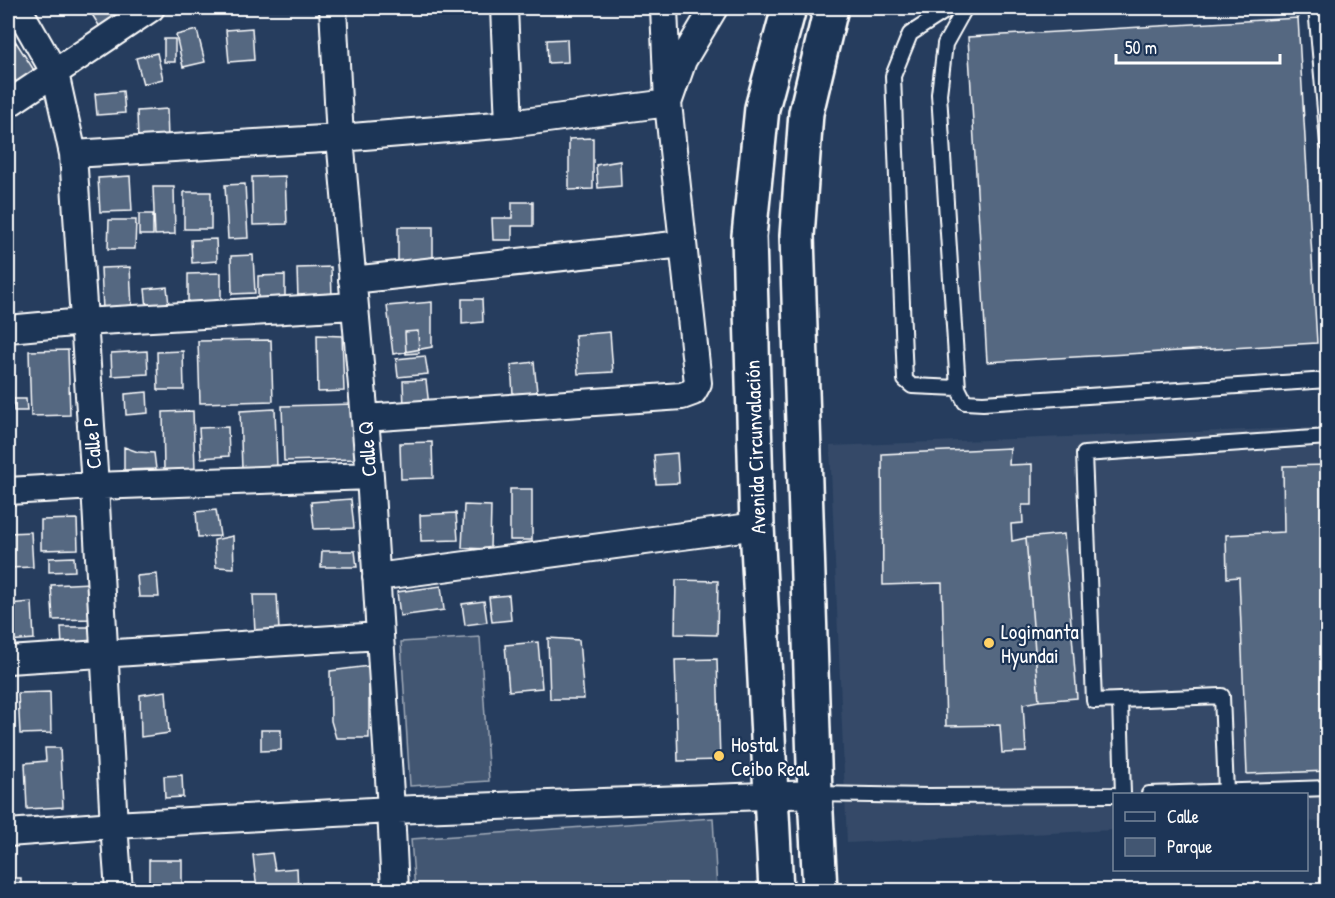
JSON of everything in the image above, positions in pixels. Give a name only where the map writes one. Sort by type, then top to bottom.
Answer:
[{"type":"highway","name":"Avenida Circunvalación","points":[[776,891],[757,526],[749,236],[762,108],[789,8]]},
{"type":"highway","points":[[820,891],[797,236],[806,113],[831,8]]},
{"type":"street","name":"Calle P","points":[[18,8],[56,72],[72,154],[106,654],[119,891]]},
{"type":"street","points":[[8,104],[151,8]]},
{"type":"street","name":"Calle Q","points":[[333,8],[340,138],[365,418],[395,891]]},
{"type":"street","points":[[504,8],[509,124]]},
{"type":"street","points":[[365,418],[682,396],[693,392],[698,383],[668,103],[664,8]]},
{"type":"street","points":[[668,103],[683,60],[714,8]]},
{"type":"street","points":[[72,154],[340,138],[509,124],[668,103]]},
{"type":"street","points":[[352,280],[683,244]]},
{"type":"street","points":[[8,329],[83,322],[354,306]]},
{"type":"street","points":[[8,491],[369,476]]},
{"type":"street","points":[[376,577],[757,526]]},
{"type":"street","points":[[8,660],[380,636]]},
{"type":"street","points":[[8,833],[391,810],[815,794]]},
{"type":"lane","points":[[950,8],[910,34],[893,76],[905,380],[912,386],[958,388]]},
{"type":"lane","points":[[964,8],[945,44],[939,94],[958,388],[965,402],[983,403],[1328,380]]},
{"type":"lane","points":[[1316,8],[1328,144]]},
{"type":"lane","points":[[1226,792],[1222,696],[1094,701],[1084,454],[1328,436]]},
{"type":"lane","points":[[1120,700],[1123,793]]},
{"type":"lane","points":[[1200,793],[1328,788]]},
{"type":"lane","points":[[815,794],[1113,795]]},
{"type":"shaded area","points":[[1327,427],[1327,821],[1308,822],[1308,793],[1113,793],[1113,830],[847,843],[830,446]]},
{"type":"green space","points":[[480,637],[489,781],[410,786],[401,642]]},
{"type":"green space","points":[[713,818],[717,890],[415,890],[411,839]]},
{"type":"building","points":[[88,8],[116,8],[123,20],[103,32]]},
{"type":"building","points":[[1298,18],[1317,343],[987,362],[968,37]]},
{"type":"building","points":[[252,28],[254,60],[229,62],[226,30]]},
{"type":"building","points":[[8,29],[16,42],[8,47]]},
{"type":"building","points":[[197,30],[205,62],[183,67],[176,35]]},
{"type":"building","points":[[164,39],[175,39],[175,62],[164,62]]},
{"type":"building","points":[[567,39],[568,62],[548,63],[547,40]]},
{"type":"building","points":[[16,42],[39,78],[21,90],[8,70],[8,48]]},
{"type":"building","points":[[157,53],[163,79],[143,84],[136,58]]},
{"type":"building","points":[[123,91],[125,113],[97,115],[95,94]]},
{"type":"building","points":[[167,109],[168,140],[138,142],[137,111]]},
{"type":"building","points":[[593,138],[593,189],[569,190],[569,139]]},
{"type":"building","points":[[620,161],[621,186],[598,188],[596,165]]},
{"type":"building","points":[[130,176],[132,211],[100,212],[98,178]]},
{"type":"building","points":[[285,176],[287,224],[253,225],[252,177]]},
{"type":"building","points":[[245,184],[248,238],[228,239],[225,185]]},
{"type":"building","points":[[153,187],[174,187],[175,234],[155,235]]},
{"type":"building","points":[[184,192],[211,192],[211,229],[184,229]]},
{"type":"building","points":[[512,202],[533,202],[533,226],[512,226],[512,240],[493,240],[492,218],[512,218]]},
{"type":"building","points":[[139,214],[153,214],[153,235],[139,235]]},
{"type":"building","points":[[109,220],[136,220],[135,249],[108,249]]},
{"type":"building","points":[[398,227],[433,227],[433,264],[398,264]]},
{"type":"building","points":[[216,239],[217,261],[192,263],[191,240]]},
{"type":"building","points":[[253,255],[255,293],[232,294],[231,256]]},
{"type":"building","points":[[130,267],[132,309],[103,310],[101,268]]},
{"type":"building","points":[[331,267],[332,297],[298,299],[297,268]]},
{"type":"building","points":[[221,273],[221,302],[188,303],[188,274]]},
{"type":"building","points":[[285,275],[285,298],[258,299],[258,276]]},
{"type":"building","points":[[167,287],[169,305],[147,308],[145,289]]},
{"type":"building","points":[[462,299],[482,299],[483,322],[462,324]]},
{"type":"building","points":[[432,302],[432,347],[393,354],[387,306]]},
{"type":"building","points":[[418,331],[419,353],[406,354],[405,332]]},
{"type":"building","points":[[610,332],[613,372],[578,374],[575,335]]},
{"type":"building","points":[[317,335],[342,336],[344,391],[318,392]]},
{"type":"building","points":[[271,340],[273,401],[200,403],[198,341]]},
{"type":"building","points":[[68,350],[70,415],[31,416],[29,351]]},
{"type":"building","points":[[147,351],[148,374],[112,376],[111,353]]},
{"type":"building","points":[[183,351],[184,390],[158,390],[157,352]]},
{"type":"building","points":[[425,356],[428,374],[398,377],[396,359]]},
{"type":"building","points":[[534,362],[537,392],[513,394],[511,365]]},
{"type":"building","points":[[426,380],[429,406],[404,408],[403,381]]},
{"type":"building","points":[[147,392],[148,413],[126,415],[125,394]]},
{"type":"building","points":[[13,399],[26,399],[27,411],[14,411]]},
{"type":"building","points":[[354,404],[356,459],[284,461],[282,406]]},
{"type":"building","points":[[275,409],[277,468],[242,469],[240,411]]},
{"type":"building","points":[[193,411],[195,470],[164,471],[163,412]]},
{"type":"building","points":[[228,427],[229,456],[201,458],[199,428]]},
{"type":"building","points":[[432,442],[433,478],[401,479],[400,443]]},
{"type":"building","points":[[124,447],[138,452],[154,453],[156,469],[124,470]]},
{"type":"building","name":"Logimanta Hyundai","points":[[1010,448],[1009,465],[1032,464],[1032,505],[1022,505],[1023,523],[1011,524],[1012,541],[1026,538],[1039,701],[1023,704],[1026,752],[1002,753],[1000,725],[946,726],[942,583],[883,585],[882,454]]},
{"type":"building","points":[[677,453],[679,483],[656,484],[654,455]]},
{"type":"building","points":[[1328,465],[1328,771],[1247,774],[1239,577],[1227,578],[1226,535],[1284,532],[1283,466]]},
{"type":"building","points":[[510,489],[532,489],[532,540],[510,540]]},
{"type":"building","points":[[351,499],[354,528],[314,529],[311,502]]},
{"type":"building","points":[[464,505],[491,506],[490,549],[462,548]]},
{"type":"building","points":[[216,510],[220,536],[198,537],[196,512]]},
{"type":"building","points":[[456,513],[458,540],[421,541],[420,515]]},
{"type":"building","points":[[77,519],[78,549],[41,550],[41,520]]},
{"type":"building","points":[[31,532],[33,567],[8,568],[8,533]]},
{"type":"building","points":[[1064,534],[1077,698],[1039,701],[1026,538]]},
{"type":"building","points":[[233,536],[234,568],[216,567],[214,540]]},
{"type":"building","points":[[322,551],[355,551],[357,567],[321,567]]},
{"type":"building","points":[[74,557],[75,571],[49,572],[49,558]]},
{"type":"building","points":[[157,574],[159,597],[139,597],[137,576]]},
{"type":"building","points":[[676,580],[718,581],[717,635],[675,634]]},
{"type":"building","points":[[90,583],[92,619],[53,620],[51,585]]},
{"type":"building","points":[[441,586],[444,610],[400,616],[397,592]]},
{"type":"building","points":[[253,595],[277,595],[279,630],[255,632]]},
{"type":"building","points":[[509,595],[511,620],[492,622],[489,597]]},
{"type":"building","points":[[484,601],[487,622],[465,625],[462,604]]},
{"type":"building","points":[[32,602],[34,639],[8,641],[8,604]]},
{"type":"building","points":[[61,627],[94,627],[94,646],[62,647]]},
{"type":"building","points":[[548,638],[579,640],[584,699],[550,699]]},
{"type":"building","points":[[538,642],[542,688],[509,691],[505,645]]},
{"type":"building","points":[[717,659],[720,760],[678,761],[675,660]]},
{"type":"building","points":[[369,666],[369,738],[336,738],[331,721],[330,671]]},
{"type":"building","points":[[166,691],[169,733],[141,737],[140,695]]},
{"type":"building","points":[[50,692],[51,733],[20,734],[18,693]]},
{"type":"building","points":[[261,730],[281,730],[281,750],[261,751]]},
{"type":"building","points":[[45,748],[60,748],[63,807],[27,809],[25,763],[46,761]]},
{"type":"building","points":[[9,762],[11,803],[8,803]]},
{"type":"building","points":[[182,775],[183,797],[165,798],[164,776]]},
{"type":"building","points":[[272,853],[275,870],[297,868],[298,890],[257,890],[253,855]]},
{"type":"building","points":[[149,860],[182,860],[182,890],[149,890]]},
{"type":"building","points":[[8,878],[21,878],[21,890],[8,890]]},
{"type":"building","points":[[77,882],[78,890],[62,890],[62,885]]},
{"type":"place","name":"Logimanta Hyundai","points":[[989,643]]},
{"type":"place","name":"Hostal Ceibo Real","points":[[719,756]]}]
